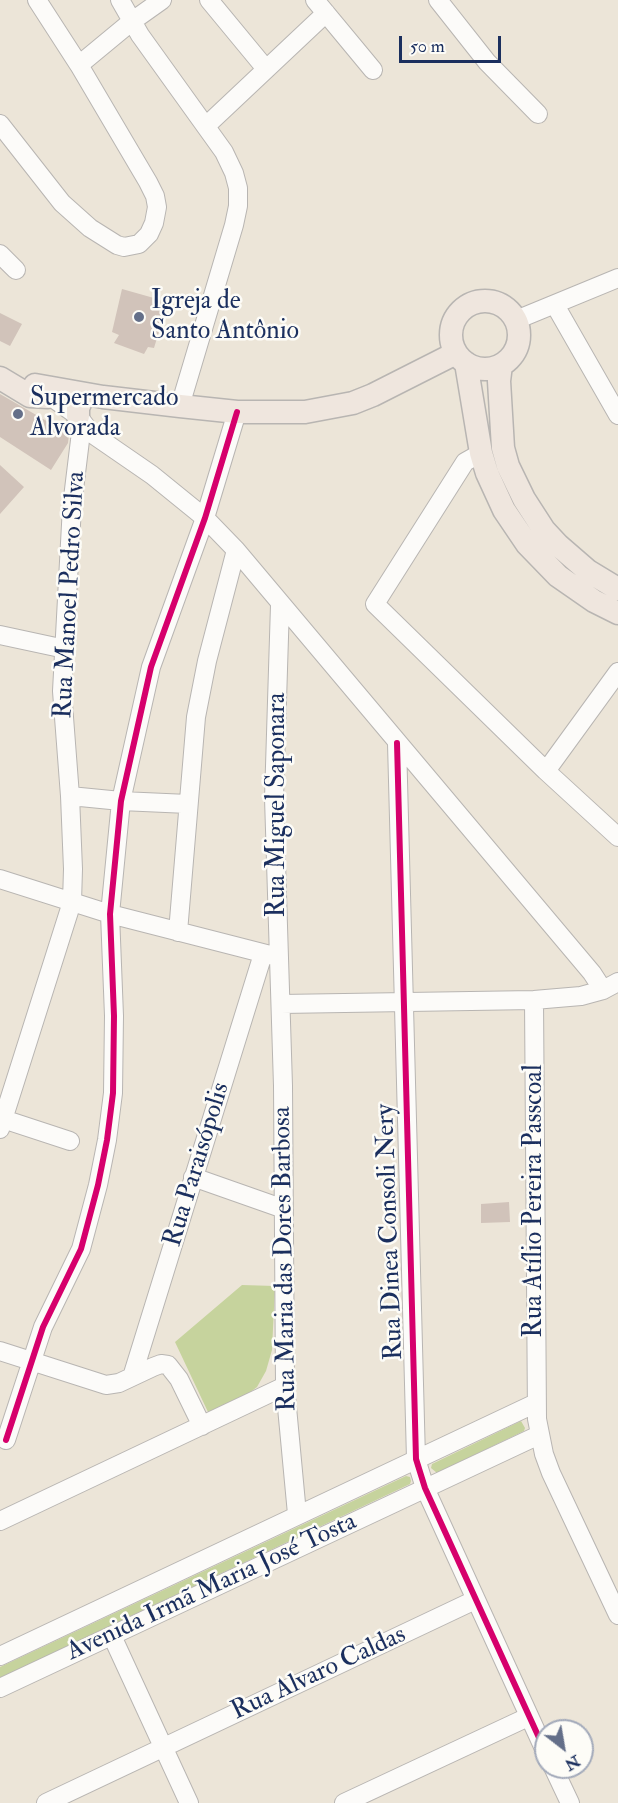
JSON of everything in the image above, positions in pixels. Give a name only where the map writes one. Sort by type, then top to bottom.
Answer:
[{"type":"main road","points":[[461,358],[480,368],[494,368],[501,365],[514,353],[517,345],[519,328],[512,313],[498,303],[490,301],[472,303],[459,312],[451,328],[452,345],[461,358],[471,382],[481,453],[504,510],[527,544],[575,589],[618,613]]},
{"type":"main road","points":[[3,372],[39,393],[87,416],[180,406],[237,412],[305,412],[374,395],[461,358]]},
{"type":"main road","points":[[501,365],[499,381],[503,448],[508,466],[524,499],[544,530],[572,559],[618,589]]},
{"type":"street","points":[[0,124],[40,177],[76,217],[90,228],[124,247],[139,244],[149,234],[157,207],[155,196],[79,66],[37,0]]},
{"type":"street","points":[[120,0],[131,22],[224,152],[238,188],[238,207],[180,406]]},
{"type":"street","points":[[79,66],[131,22],[162,0]]},
{"type":"street","points":[[208,0],[266,69]]},
{"type":"street","points":[[438,0],[487,62],[538,114]]},
{"type":"street","points":[[206,126],[266,69],[320,7],[373,70]]},
{"type":"street","points":[[0,254],[16,270]]},
{"type":"street","points":[[516,320],[618,278]]},
{"type":"street","points":[[555,305],[618,415]]},
{"type":"street","points":[[39,393],[87,416],[152,475],[205,518],[236,550],[592,973],[610,986]]},
{"type":"street","points":[[6,1440],[50,1311],[81,1249],[98,1185],[113,1093],[110,914],[121,801],[151,667],[205,518],[237,412]]},
{"type":"street","name":"Rua Manoel Pedro Silva","points":[[1,1122],[72,902],[74,869],[62,691],[72,506],[87,416]]},
{"type":"street","points":[[481,453],[465,462],[375,604],[546,771],[618,837]]},
{"type":"street","points":[[178,932],[198,708],[207,661],[236,550]]},
{"type":"street","name":"Rua Miguel Saponara","points":[[280,605],[271,955],[281,1004]]},
{"type":"street","points":[[0,635],[65,649]]},
{"type":"street","points":[[546,771],[618,672]]},
{"type":"street","name":"Rua Dinea Consoli Nery","points":[[397,743],[416,1459]]},
{"type":"street","points":[[70,796],[188,804]]},
{"type":"street","points":[[0,879],[110,914],[271,955]]},
{"type":"street","name":"Rua Paraisópolis","points":[[132,1377],[193,1177],[271,955]]},
{"type":"street","points":[[281,1004],[534,1000],[580,996],[610,986]]},
{"type":"street","name":"Rua Atílio Pereira Passcoal","points":[[534,1000],[536,1403]]},
{"type":"street","name":"Rua Maria das Dores Barbosa","points":[[281,1004],[285,1386],[297,1514]]},
{"type":"street","points":[[1,1122],[70,1141]]},
{"type":"street","points":[[193,1177],[284,1209]]},
{"type":"street","points":[[0,1352],[106,1385],[119,1383],[161,1364],[168,1365],[179,1379],[202,1426]]},
{"type":"street","points":[[0,1521],[285,1386]]},
{"type":"street","points":[[536,1403],[539,1435],[551,1473],[618,1615]]},
{"type":"street","name":"Avenida Irmã Maria José Tosta","points":[[0,1656],[536,1403]]},
{"type":"street","name":"Avenida Irmã Maria José Tosta","points":[[0,1688],[539,1435]]},
{"type":"street","points":[[416,1459],[425,1488],[534,1729]]},
{"type":"street","name":"Rua Alvaro Caldas","points":[[46,1803],[475,1600]]},
{"type":"street","points":[[112,1636],[189,1803]]},
{"type":"street","points":[[344,1803],[528,1717]]},
{"type":"street","points":[[559,1779],[570,1803]]},
{"type":"green space","points":[[242,1285],[275,1286],[272,1350],[266,1371],[257,1387],[245,1396],[208,1412],[175,1342]]},
{"type":"green space","points":[[521,1421],[525,1428],[524,1431],[437,1473],[431,1468],[432,1464]]},
{"type":"green space","points":[[406,1476],[410,1477],[410,1484],[0,1678],[0,1667]]},
{"type":"building","name":"Igreja de Santo Antônio","points":[[122,289],[168,302],[154,348],[148,347],[144,354],[114,343],[119,335],[112,332]]},
{"type":"building","points":[[0,313],[22,324],[10,346],[0,341]]},
{"type":"building","name":"Supermercado Alvorada","points":[[0,394],[69,434],[68,443],[51,470],[0,437]]},
{"type":"building","points":[[0,465],[24,487],[0,514]]},
{"type":"building","points":[[509,1202],[510,1222],[481,1223],[481,1204]]},
{"type":"cycle path","points":[[6,1440],[43,1327],[81,1249],[98,1185],[113,1093],[114,1016],[110,914],[121,801],[151,667],[205,518],[237,412]]},
{"type":"cycle path","points":[[397,743],[416,1459],[425,1488],[534,1727]]},
{"type":"place","name":"Igreja de Santo Antônio","points":[[139,317]]},
{"type":"place","name":"Supermercado Alvorada","points":[[18,414]]}]
